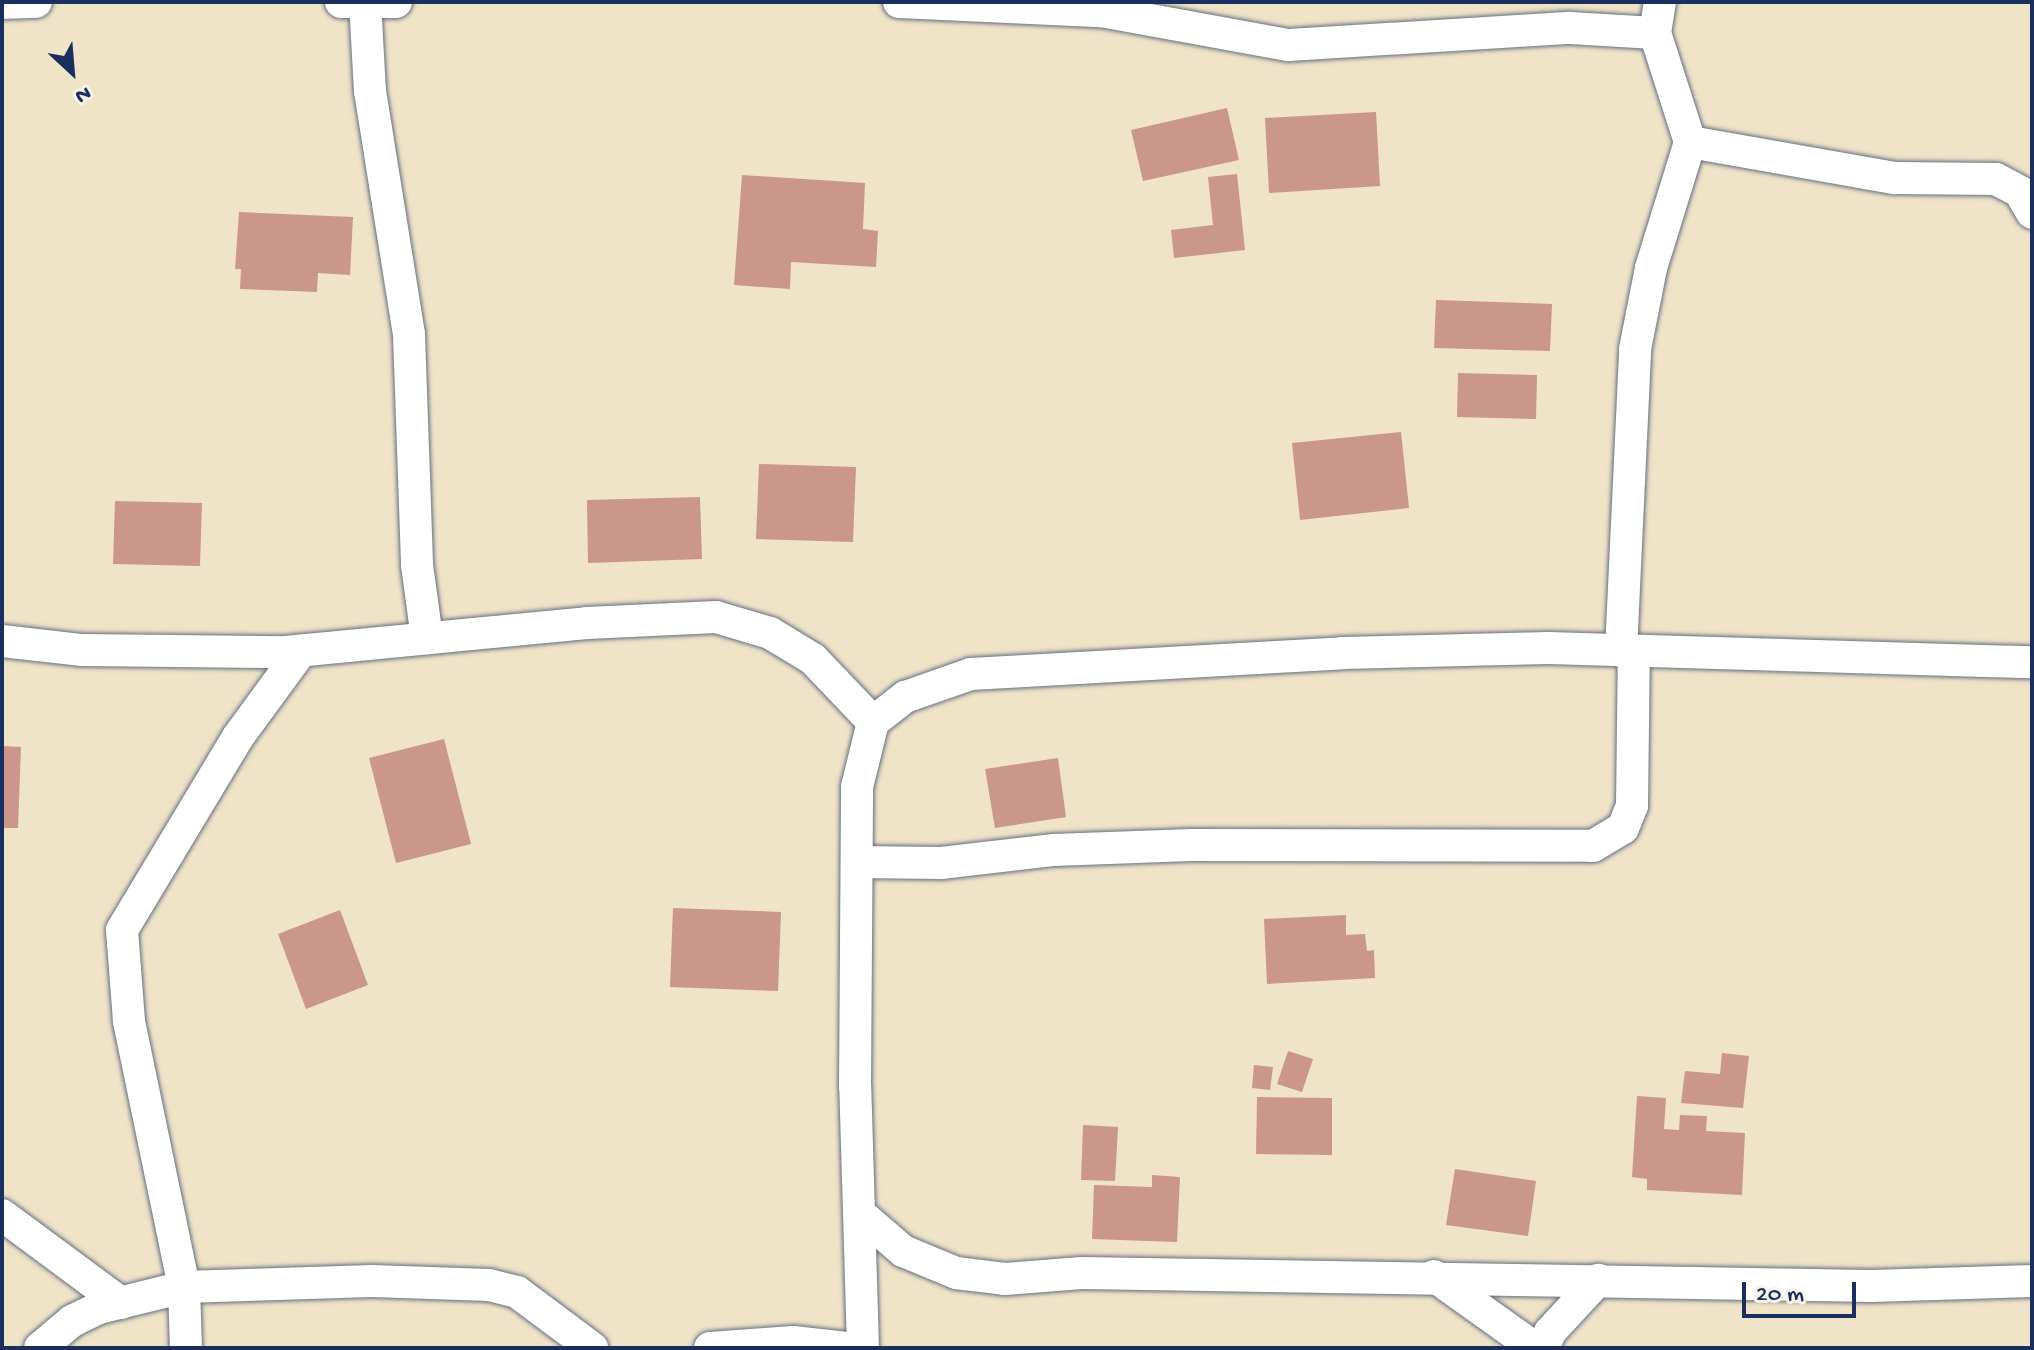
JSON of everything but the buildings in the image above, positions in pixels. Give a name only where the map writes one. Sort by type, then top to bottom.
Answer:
[{"type":"street","points":[[2,3],[36,2]]},
{"type":"street","points":[[341,2],[396,2]]},
{"type":"street","points":[[365,2],[372,105],[400,253],[409,334],[416,549],[427,638]]},
{"type":"street","points":[[857,862],[941,863],[1054,850],[1191,845],[1593,846],[1623,828],[1632,806],[1627,652],[1635,349],[1651,268],[1690,142],[1658,18],[1570,28],[1289,45],[1101,11],[899,2]]},
{"type":"street","points":[[1690,142],[1895,178],[1996,179],[2020,192],[2032,213]]},
{"type":"street","points":[[2,641],[82,650],[301,651],[427,638],[716,617],[770,633],[813,659],[873,722]]},
{"type":"street","points":[[186,1348],[184,1287],[129,1021],[122,930],[238,737],[301,651]]},
{"type":"street","points":[[863,1348],[859,1213],[857,787],[873,722],[905,697],[971,674],[1343,653],[1627,652],[2032,662]]},
{"type":"street","points":[[859,1213],[903,1251],[968,1275],[1434,1276],[1871,1286],[2032,1281]]},
{"type":"street","points":[[2,1215],[121,1303]]},
{"type":"street","points":[[1434,1276],[1535,1348]]},
{"type":"street","points":[[1543,1348],[1550,1332],[1598,1280]]},
{"type":"street","points":[[40,1348],[72,1321],[121,1303],[184,1287],[372,1281],[489,1285],[517,1292],[592,1348]]},
{"type":"street","points":[[710,1348],[793,1342],[847,1348]]}]
